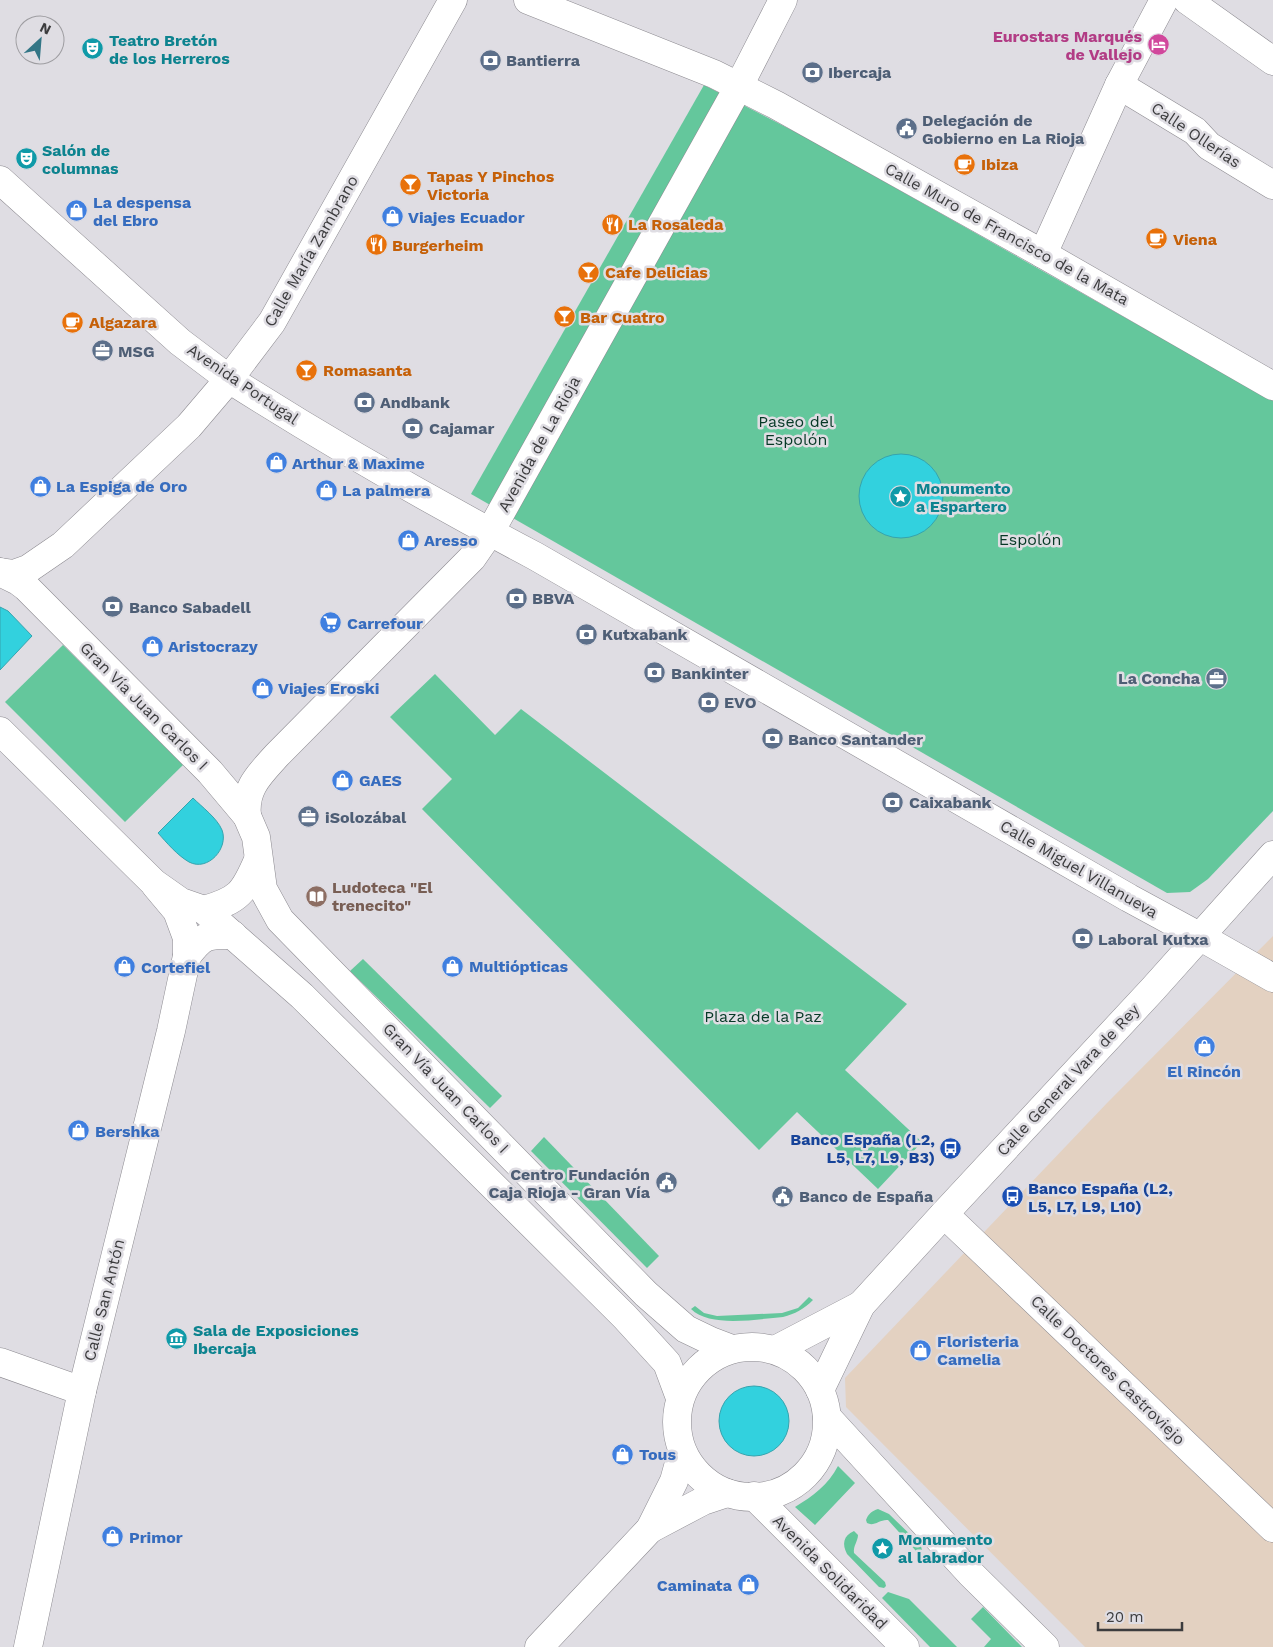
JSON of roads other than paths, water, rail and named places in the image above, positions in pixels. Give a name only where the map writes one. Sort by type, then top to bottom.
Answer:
[{"type":"main road","name":"Calle María Zambrano","points":[[0,572],[14,574],[28,569],[63,545],[189,426],[228,379],[272,322],[453,0]]},
{"type":"main road","name":"Calle Muro de Francisco de la Mata","points":[[528,0],[714,74],[785,110],[1043,254],[1273,386]]},
{"type":"main road","name":"Avenida de La Rioja","points":[[210,772],[215,776],[223,778],[244,777],[255,774],[277,755],[472,558],[490,532],[738,86],[783,0]]},
{"type":"main road","points":[[1187,0],[1272,58]]},
{"type":"main road","points":[[1043,254],[1155,3]]},
{"type":"main road","name":"Calle Ollerías","points":[[1119,85],[1195,131],[1209,146],[1273,185]]},
{"type":"main road","name":"Avenida Portugal","points":[[0,180],[180,342],[228,379],[295,421],[490,532]]},
{"type":"main road","name":"Calle Miguel Villanueva","points":[[490,532],[535,556],[1129,898],[1273,978]]},
{"type":"main road","name":"Calle María Zambrano","points":[[38,599],[33,589],[33,582],[37,570],[46,557]]},
{"type":"main road","name":"Gran Vía Juan Carlos I","points":[[0,572],[18,581],[38,599],[210,772],[247,816],[256,837],[263,890],[280,920],[646,1294],[686,1329],[732,1349]]},
{"type":"main road","points":[[0,732],[154,883],[177,912],[187,946],[211,935],[233,935]]},
{"type":"main road","name":"Avenida de La Rioja","points":[[247,816],[246,804],[254,783],[277,755]]},
{"type":"main road","name":"Calle General Vara de Rey","points":[[820,1390],[861,1305],[1153,989],[1273,855]]},
{"type":"main road","name":"Gran Vía Juan Carlos I","points":[[204,910],[226,904],[248,886],[258,860]]},
{"type":"main road","points":[[154,883],[181,902],[204,910],[302,996],[625,1317],[667,1363],[680,1398]]},
{"type":"main road","name":"Calle San Antón","points":[[28,1647],[82,1390],[171,1031],[192,923],[204,910]]},
{"type":"main road","name":"Calle Doctores Castroviejo","points":[[944,1214],[1273,1528]]},
{"type":"main road","name":"Calle General Vara de Rey","points":[[775,1350],[861,1305]]},
{"type":"main road","points":[[754,1346],[775,1350],[794,1359],[809,1373],[820,1390],[827,1418],[826,1438],[819,1457],[806,1474],[790,1487],[771,1495],[754,1496],[727,1493],[708,1484],[693,1470],[682,1452],[677,1434],[676,1416],[680,1398],[691,1376],[720,1353],[754,1346]]},
{"type":"main road","points":[[0,1362],[82,1390]]},
{"type":"main road","points":[[827,1418],[972,1574],[1045,1647]]},
{"type":"main road","points":[[539,1647],[650,1529],[674,1481],[682,1452]]},
{"type":"main road","points":[[650,1529],[703,1501],[727,1493]]},
{"type":"main road","name":"Avenida Solidaridad","points":[[754,1496],[905,1647]]},
{"type":"water","points":[[893,454],[909,454],[925,461],[936,472],[943,488],[940,512],[931,526],[925,531],[909,538],[893,538],[877,531],[866,520],[859,504],[859,488],[866,472],[877,461]]},
{"type":"water","points":[[0,607],[8,611],[32,636],[0,670]]},
{"type":"water","points":[[193,798],[217,821],[222,830],[223,837],[220,851],[210,861],[203,864],[189,862],[172,849],[158,833]]},
{"type":"water","points":[[747,1386],[761,1386],[774,1391],[784,1401],[789,1414],[789,1428],[784,1441],[774,1451],[761,1456],[747,1456],[734,1451],[724,1441],[719,1428],[719,1414],[724,1401],[734,1391]]},
{"type":"place","name":"Eurostars Marqués de Vallejo","points":[[1158,45]]},
{"type":"place","name":"Teatro Bretón de los Herreros","points":[[93,49]]},
{"type":"place","name":"Bantierra","points":[[490,60]]},
{"type":"place","name":"Ibercaja","points":[[812,72]]},
{"type":"place","name":"Delegación de Gobierno en La Rioja","points":[[906,129]]},
{"type":"place","name":"Salón de columnas","points":[[26,159]]},
{"type":"place","name":"Ibiza","points":[[965,164]]},
{"type":"place","name":"Tapas Y Pinchos Victoria","points":[[411,185]]},
{"type":"place","name":"La despensa del Ebro","points":[[77,211]]},
{"type":"place","name":"Viajes Ecuador","points":[[392,217]]},
{"type":"place","name":"La Rosaleda","points":[[612,224]]},
{"type":"place","name":"Viena","points":[[1157,239]]},
{"type":"place","name":"Burgerheim","points":[[376,245]]},
{"type":"place","name":"Cafe Delicias","points":[[589,272]]},
{"type":"place","name":"Bar Cuatro","points":[[564,317]]},
{"type":"place","name":"Algazara","points":[[73,322]]},
{"type":"place","name":"MSG","points":[[102,351]]},
{"type":"place","name":"Romasanta","points":[[307,370]]},
{"type":"place","name":"Andbank","points":[[364,402]]},
{"type":"place","name":"Cajamar","points":[[413,428]]},
{"type":"place","name":"Arthur & Maxime","points":[[276,463]]},
{"type":"place","name":"La Espiga de Oro","points":[[40,486]]},
{"type":"place","name":"La palmera","points":[[326,490]]},
{"type":"place","name":"Monumento a Espartero","points":[[900,497]]},
{"type":"place","name":"Aresso","points":[[408,540]]},
{"type":"place","name":"BBVA","points":[[516,598]]},
{"type":"place","name":"Banco Sabadell","points":[[113,607]]},
{"type":"place","name":"Carrefour","points":[[331,623]]},
{"type":"place","name":"Kutxabank","points":[[586,634]]},
{"type":"place","name":"Aristocrazy","points":[[152,646]]},
{"type":"place","name":"Bankinter","points":[[655,673]]},
{"type":"place","name":"La Concha","points":[[1216,678]]},
{"type":"place","name":"Viajes Eroski","points":[[262,688]]},
{"type":"place","name":"EVO","points":[[708,702]]},
{"type":"place","name":"Banco Santander","points":[[772,739]]},
{"type":"place","name":"GAES","points":[[343,780]]},
{"type":"place","name":"Caixabank","points":[[893,802]]},
{"type":"place","name":"iSolozábal","points":[[309,817]]},
{"type":"place","name":"Ludoteca \"El trenecito\"","points":[[316,896]]},
{"type":"place","name":"Laboral Kutxa","points":[[1082,939]]},
{"type":"place","name":"Multiópticas","points":[[453,966]]},
{"type":"place","name":"Cortefiel","points":[[125,967]]},
{"type":"place","name":"El Rincón","points":[[1204,1047]]},
{"type":"place","name":"Bershka","points":[[79,1131]]},
{"type":"place","name":"Banco España (L2, L5, L7, L9, B3)","points":[[951,1148]]},
{"type":"place","name":"Centro Fundación Caja Rioja - Gran Vía","points":[[666,1183]]},
{"type":"place","name":"Banco de España","points":[[783,1196]]},
{"type":"place","name":"Banco España (L2, L5, L7, L9, L10)","points":[[1012,1197]]},
{"type":"place","name":"Sala de Exposiciones Ibercaja","points":[[177,1339]]},
{"type":"place","name":"Floristeria Camelia","points":[[921,1350]]},
{"type":"place","name":"Tous","points":[[623,1454]]},
{"type":"place","name":"Primor","points":[[113,1537]]},
{"type":"place","name":"Monumento al labrador","points":[[882,1548]]},
{"type":"place","name":"Caminata","points":[[748,1585]]},
{"type":"park label","name":"Paseo del Espolón","points":[[796,430]]},
{"type":"park label","name":"Espolón","points":[[1030,539]]},
{"type":"park label","name":"Plaza de la Paz","points":[[763,1016]]}]
